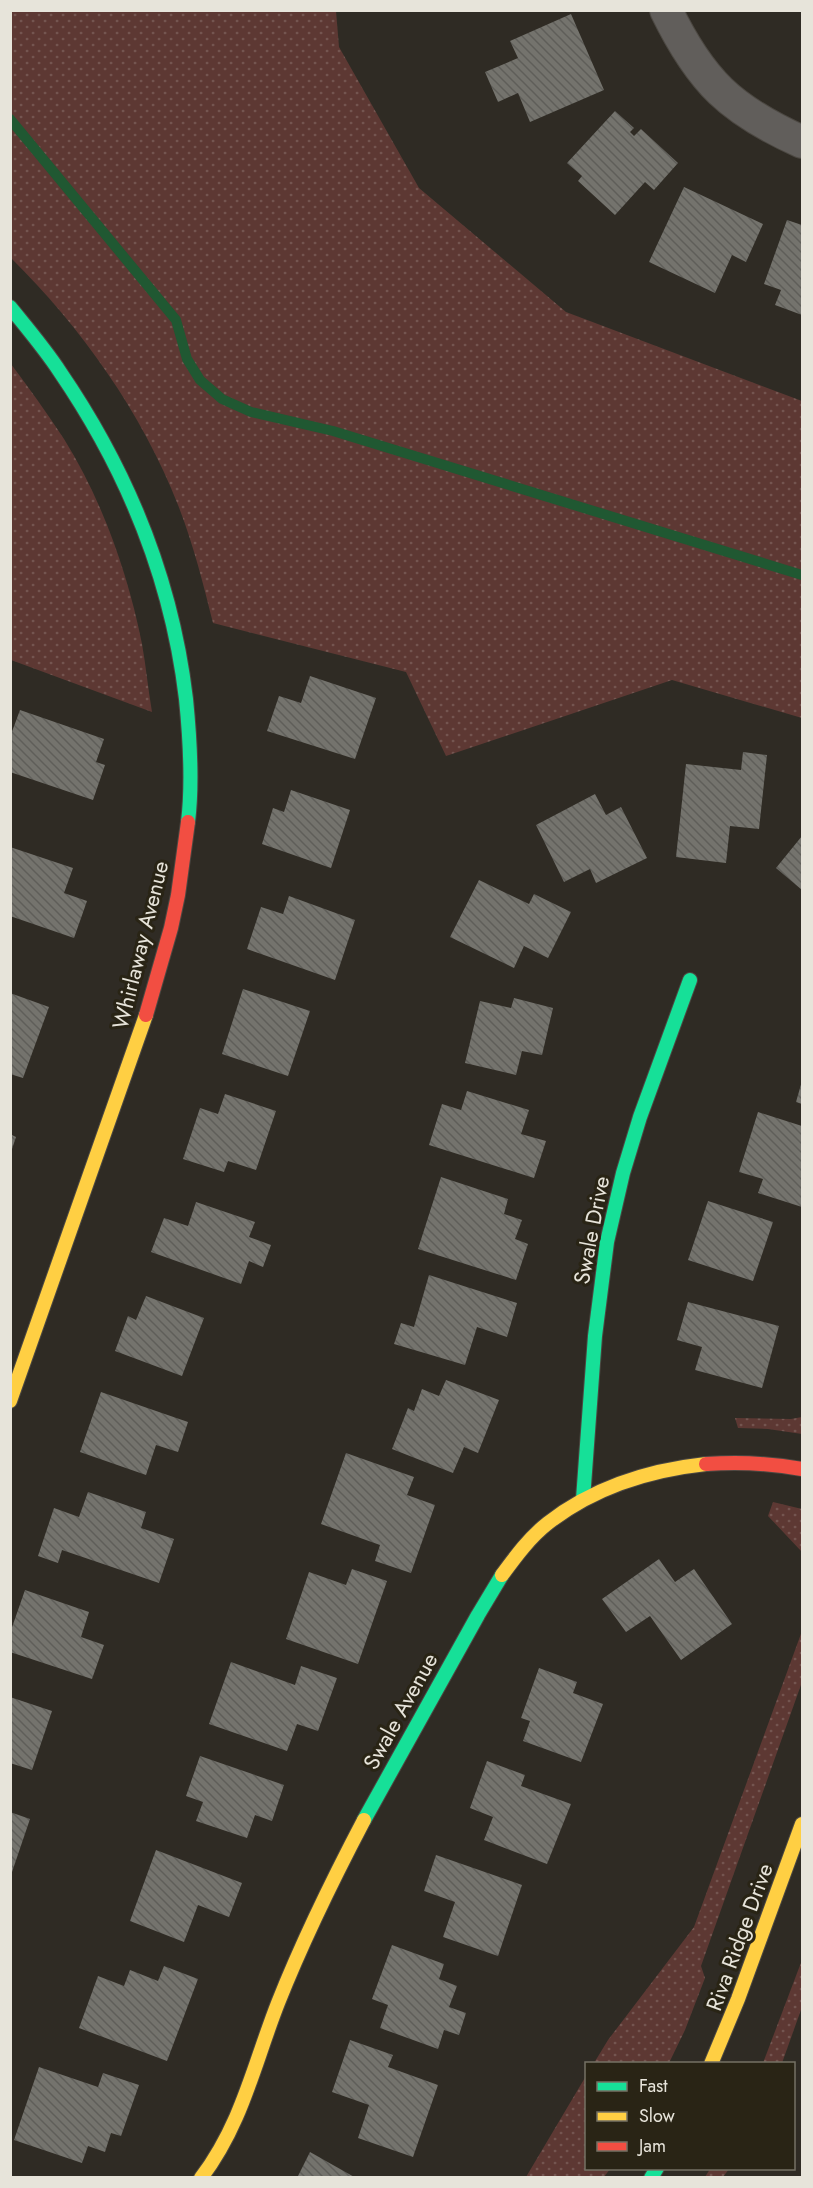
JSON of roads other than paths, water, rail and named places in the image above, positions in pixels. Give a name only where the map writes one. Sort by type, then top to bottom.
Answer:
[{"type":"street","points":[[666,10],[688,52],[721,92],[741,110],[763,124],[802,142]]},
{"type":"street","name":"Whirlaway Avenue","points":[[10,307],[58,366],[78,396],[113,456],[144,522],[160,569],[181,655],[188,702],[190,770],[184,862],[165,947],[127,1070],[10,1401]]},
{"type":"street","name":"Swale Drive","points":[[584,1499],[595,1336],[607,1242],[623,1173],[640,1117],[690,980]]},
{"type":"street","name":"Swale Avenue","points":[[201,2178],[215,2160],[238,2114],[279,2002],[336,1874],[410,1735],[493,1590],[536,1533],[563,1511],[584,1499],[646,1475],[743,1461],[766,1462],[802,1469]]},
{"type":"street","name":"Riva Ridge Drive","points":[[712,2062],[738,1999],[802,1824]]},
{"type":"waterway","points":[[10,119],[176,320],[187,359],[200,380],[222,399],[251,412],[333,431],[802,575]]}]
